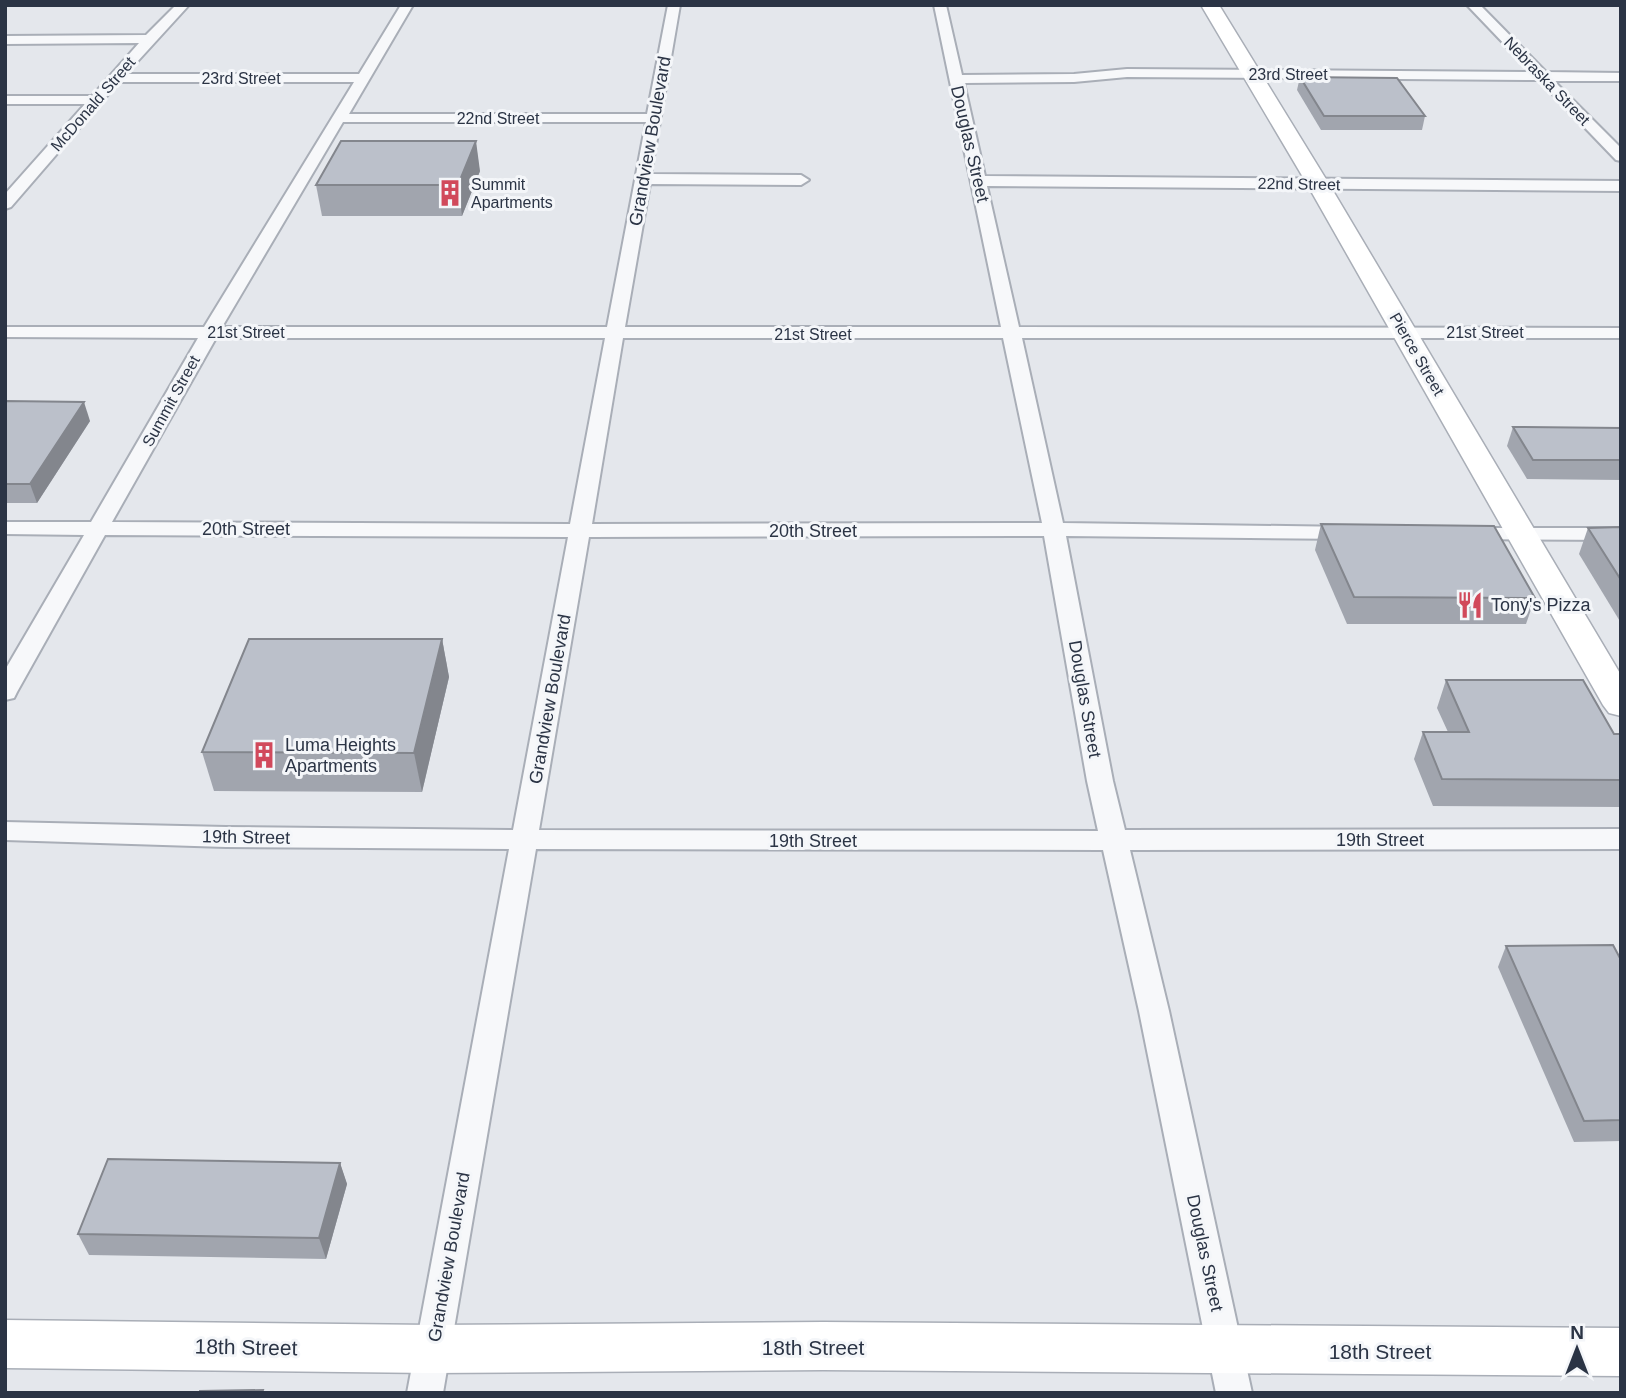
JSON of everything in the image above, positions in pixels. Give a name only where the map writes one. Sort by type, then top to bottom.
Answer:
[{"type":"main road","name":"Pierce Street","points":[[1210,5],[1249,74],[1318,184],[1621,705]]},
{"type":"main road","name":"18th Street","points":[[5,1345],[428,1371],[837,1346],[1229,1372],[1621,1353]]},
{"type":"street","name":"McDonald Street","points":[[5,204],[149,39],[183,5]]},
{"type":"street","name":"Summit Street","points":[[5,692],[210,332],[407,5]]},
{"type":"street","name":"Grandview Boulevard","points":[[428,1371],[674,5]]},
{"type":"street","name":"Douglas Street","points":[[940,5],[1054,529],[1100,781],[1154,1011],[1229,1372]]},
{"type":"street","name":"Nebraska Street","points":[[1473,5],[1621,157]]},
{"type":"street","points":[[5,40],[149,39]]},
{"type":"street","name":"23rd Street","points":[[955,79],[1074,78],[1127,74],[1621,77]]},
{"type":"street","name":"23rd Street","points":[[116,78],[365,78]]},
{"type":"street","points":[[5,100],[97,100]]},
{"type":"street","name":"22nd Street","points":[[341,118],[654,118]]},
{"type":"street","points":[[643,179],[801,180]]},
{"type":"street","name":"22nd Street","points":[[978,181],[1621,186]]},
{"type":"street","name":"21st Street","points":[[5,332],[1621,333]]},
{"type":"street","name":"20th Street","points":[[5,528],[580,531],[1054,529],[1372,533]]},
{"type":"street","points":[[1440,533],[1621,534]]},
{"type":"street","name":"19th Street","points":[[5,831],[226,837],[524,840],[1621,839]]},
{"type":"building","points":[[1300,77],[1397,78],[1425,116],[1324,116]]},
{"type":"building","points":[[341,141],[476,141],[458,185],[316,185]]},
{"type":"building","points":[[5,401],[84,402],[30,484],[5,484]]},
{"type":"building","points":[[1513,427],[1621,428],[1621,460],[1533,460]]},
{"type":"building","points":[[1321,524],[1494,526],[1535,598],[1354,597]]},
{"type":"building","points":[[1621,527],[1621,580],[1588,528]]},
{"type":"building","points":[[249,639],[442,639],[414,753],[202,752]]},
{"type":"building","points":[[1446,680],[1583,680],[1614,734],[1621,734],[1621,780],[1442,779],[1423,732],[1469,732]]},
{"type":"building","points":[[1613,945],[1621,960],[1621,1120],[1584,1121],[1506,946]]},
{"type":"building","points":[[108,1159],[340,1163],[319,1238],[78,1234]]},
{"type":"building","points":[[263,1390],[262,1393],[200,1393],[200,1391]]},
{"type":"place","name":"Summit Apartments","points":[[450,193]]},
{"type":"place","name":"Tony's Pizza","points":[[1470,605]]},
{"type":"place","name":"Luma Heights Apartments","points":[[264,755]]}]
